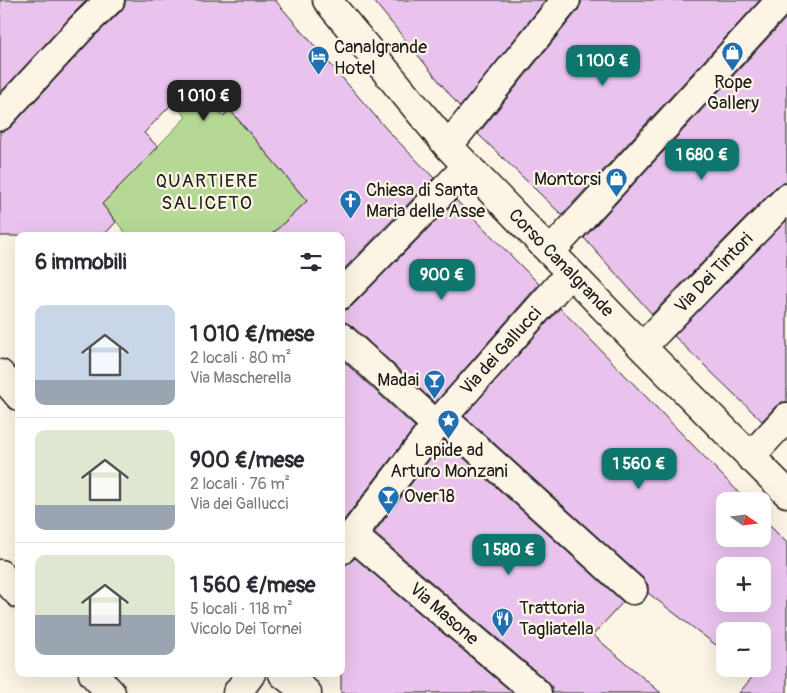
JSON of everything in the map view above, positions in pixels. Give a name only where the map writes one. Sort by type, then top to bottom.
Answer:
[{"type":"street","points":[[0,116],[83,26],[110,0]]},
{"type":"street","name":"Corso Canalgrande","points":[[327,0],[448,146],[642,347],[787,493]]},
{"type":"street","points":[[448,146],[566,0]]},
{"type":"street","points":[[550,252],[780,0]]},
{"type":"street","points":[[345,291],[467,166]]},
{"type":"street","name":"Via Dei Tintori","points":[[642,347],[787,198]]},
{"type":"street","name":"Via dei Gallucci","points":[[347,542],[439,421],[570,273]]},
{"type":"street","points":[[345,340],[633,590]]},
{"type":"street","points":[[0,374],[15,391]]},
{"type":"street","points":[[750,457],[787,417]]},
{"type":"street","name":"Via Masone","points":[[347,542],[537,693]]},
{"type":"street","points":[[0,574],[15,590]]},
{"type":"street","points":[[96,677],[111,693]]},
{"type":"street","points":[[238,693],[249,677]]},
{"type":"street","points":[[287,677],[307,693]]},
{"type":"green space","points":[[191,84],[223,116],[230,110],[307,201],[274,232],[125,232],[102,204],[186,117],[173,103]]},
{"type":"building","points":[[0,0],[87,0],[0,93]]},
{"type":"building","points":[[125,0],[275,0],[389,132],[434,178],[345,268],[345,232],[274,232],[307,201],[230,110],[223,116],[191,84],[144,133],[158,147],[102,204],[116,222],[107,232],[15,232],[15,236],[0,236],[0,131],[5,131],[11,127],[125,5]]},
{"type":"building","points":[[373,0],[546,0],[460,107]]},
{"type":"building","points":[[581,0],[760,0],[562,215],[478,134],[578,10]]},
{"type":"building","points":[[787,17],[787,183],[782,183],[776,187],[652,314],[584,238]]},
{"type":"building","points":[[456,200],[539,284],[435,403],[352,326],[345,322],[345,310],[352,306]]},
{"type":"building","points":[[787,220],[787,402],[782,402],[776,406],[762,421],[674,336]]},
{"type":"building","points":[[560,308],[738,492],[716,492],[716,548],[771,548],[771,527],[787,543],[787,693],[739,693],[752,677],[771,677],[771,622],[716,622],[716,645],[648,593],[648,585],[643,578],[464,416]]},
{"type":"building","points":[[345,363],[415,427],[345,519]]},
{"type":"building","points":[[444,440],[623,602],[593,635],[661,693],[552,693],[552,687],[547,681],[374,533]]},
{"type":"building","points":[[355,558],[513,693],[341,693],[341,677],[345,677],[345,564]]},
{"type":"place","name":"Rope Gallery","points":[[733,71]]},
{"type":"place","name":"Canalgrande Hotel","points":[[318,76]]},
{"type":"place","name":"Montorsi","points":[[617,198]]},
{"type":"place","name":"Chiesa di Santa Maria delle Asse","points":[[350,219]]},
{"type":"place","name":"Madai","points":[[435,399]]},
{"type":"place","name":"Lapide ad Arturo Monzani","points":[[449,439]]},
{"type":"place","name":"Over18","points":[[388,515]]},
{"type":"place","name":"Trattoria Tagliatella","points":[[503,637]]},
{"type":"district","name":"QUARTIERE SALICETO","points":[[207,192]]}]
